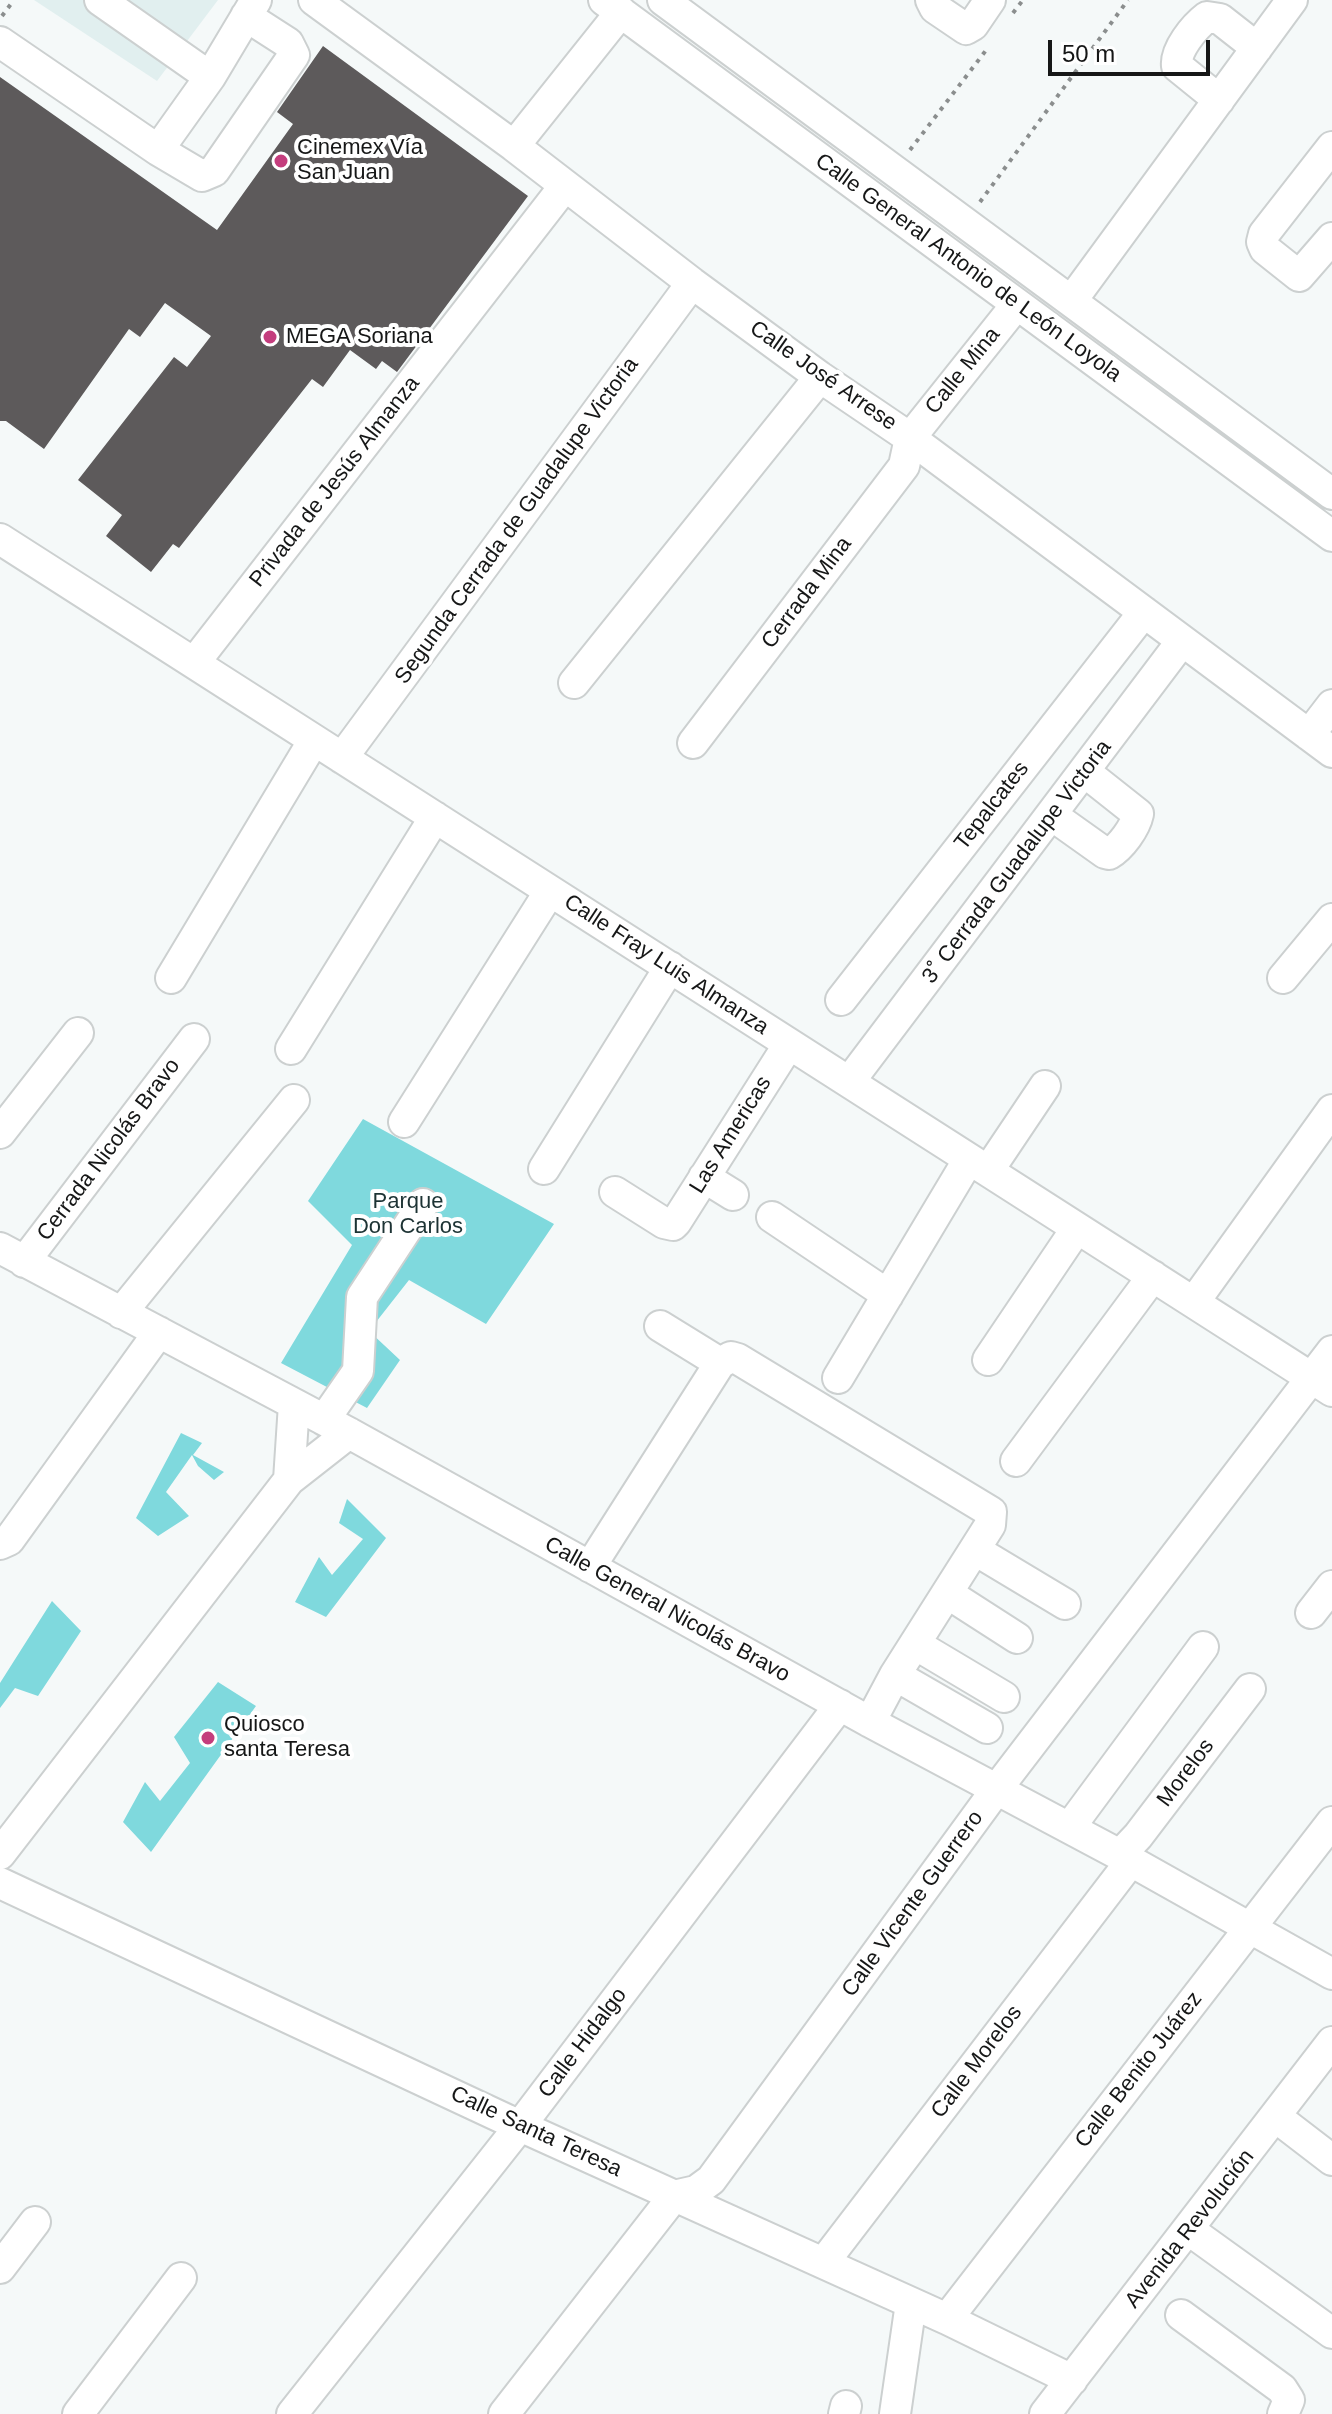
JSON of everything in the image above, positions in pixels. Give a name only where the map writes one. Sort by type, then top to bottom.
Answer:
[{"type":"street","points":[[100,0],[210,77]]},
{"type":"street","name":"Calle José Arrese","points":[[314,0],[514,146],[692,283],[820,377],[910,438],[1321,743]]},
{"type":"street","name":"Calle General Antonio de León Loyola","points":[[663,0],[1332,494]]},
{"type":"street","points":[[931,0],[935,8],[966,29],[997,12]]},
{"type":"street","points":[[1072,300],[1292,0]]},
{"type":"street","points":[[514,146],[612,6]]},
{"type":"street","name":"Calle General Antonio de León Loyola","points":[[612,6],[1332,536]]},
{"type":"street","points":[[1,30],[158,150],[196,174],[209,175],[292,61],[293,48],[251,8],[210,77],[158,150]]},
{"type":"street","points":[[1219,100],[1177,66],[1178,53],[1201,21],[1214,16],[1257,48]]},
{"type":"street","points":[[1332,147],[1264,234],[1262,242],[1265,249],[1299,276],[1332,238]]},
{"type":"street","name":"Privada de Jesús Almanza","points":[[194,663],[564,187]]},
{"type":"street","name":"Segunda Cerrada de Guadalupe Victoria","points":[[342,758],[692,283]]},
{"type":"street","name":"Calle Mina","points":[[910,438],[1017,304]]},
{"type":"street","points":[[574,683],[820,377]]},
{"type":"street","name":"Cerrada Mina","points":[[693,743],[904,466],[910,438]]},
{"type":"street","name":"Calle Fray Luis Almanza","points":[[0,539],[1322,1384]]},
{"type":"street","name":"Tepalcates","points":[[841,1000],[1144,612]]},
{"type":"street","name":"3˚ Cerrada Guadalupe Victoria","points":[[849,1082],[1053,816],[1182,641]]},
{"type":"street","points":[[1321,743],[1332,705]]},
{"type":"street","points":[[171,978],[314,740]]},
{"type":"street","points":[[1053,816],[1109,854],[1135,824],[1138,814],[1085,772]]},
{"type":"street","points":[[291,1049],[435,817]]},
{"type":"street","points":[[404,1122],[550,891]]},
{"type":"street","points":[[1283,978],[1332,919]]},
{"type":"street","points":[[544,1169],[670,967]]},
{"type":"street","points":[[0,1133],[78,1033]]},
{"type":"street","name":"Cerrada Nicolás Bravo","points":[[12,1255],[194,1039]]},
{"type":"street","name":"Las Americas","points":[[615,1192],[664,1223],[673,1225],[789,1044]]},
{"type":"street","points":[[838,1378],[888,1295],[979,1165],[1045,1086]]},
{"type":"street","points":[[121,1313],[294,1100]]},
{"type":"street","points":[[1194,1302],[1332,1110]]},
{"type":"street","points":[[704,1177],[733,1195]]},
{"type":"street","points":[[0,1854],[289,1480],[336,1426],[358,1371],[362,1297],[423,1204]]},
{"type":"street","points":[[772,1217],[888,1295]]},
{"type":"street","points":[[988,1360],[1077,1228]]},
{"type":"street","name":"Calle General Nicolás Bravo","points":[[12,1255],[336,1426],[870,1722],[1070,1827],[1332,1974]]},
{"type":"street","points":[[1016,1461],[1153,1276]]},
{"type":"street","points":[[660,1326],[720,1363]]},
{"type":"street","points":[[0,1544],[9,1540],[159,1332]]},
{"type":"street","name":"Calle Vicente Guerrero","points":[[504,2414],[674,2196],[696,2191],[711,2180],[996,1790],[1322,1384],[1332,1351]]},
{"type":"street","points":[[590,1567],[720,1363],[731,1357],[738,1359],[991,1512],[992,1519],[975,1550],[895,1675],[870,1722]]},
{"type":"street","points":[[289,1480],[294,1404]]},
{"type":"street","points":[[975,1550],[1065,1604]]},
{"type":"street","points":[[1311,1613],[1332,1586]]},
{"type":"street","points":[[947,1593],[1017,1638]]},
{"type":"street","points":[[915,1644],[1004,1697]]},
{"type":"street","points":[[1070,1827],[1203,1647]]},
{"type":"street","points":[[895,1675],[987,1728]]},
{"type":"street","name":"Morelos","points":[[1126,1858],[1138,1836],[1250,1689]]},
{"type":"street","name":"Calle Hidalgo","points":[[292,2414],[520,2126],[840,1705]]},
{"type":"street","name":"Calle Benito Juárez","points":[[947,2319],[1332,1822]]},
{"type":"street","name":"Calle Morelos","points":[[824,2262],[1126,1858]]},
{"type":"street","name":"Calle Santa Teresa","points":[[0,1883],[520,2126],[947,2319],[1072,2380]]},
{"type":"street","name":"Avenida Revolución","points":[[1045,2414],[1332,2042]]},
{"type":"street","points":[[1276,2117],[1332,2160]]},
{"type":"street","points":[[0,2268],[35,2222]]},
{"type":"street","points":[[1189,2230],[1332,2333]]},
{"type":"street","points":[[78,2414],[181,2278]]},
{"type":"street","points":[[895,2414],[911,2303]]},
{"type":"street","points":[[1181,2315],[1287,2393],[1289,2400],[1283,2414]]},
{"type":"path","points":[[1,30],[14,0]]},
{"type":"path","points":[[997,12],[1023,0]]},
{"type":"path","points":[[965,223],[1128,0]]},
{"type":"path","points":[[894,171],[995,37]]},
{"type":"shaded area","points":[[34,0],[218,0],[157,81]]},
{"type":"green space","name":"Parque Don Carlos","points":[[363,1119],[554,1224],[486,1324],[409,1280],[369,1331],[400,1360],[367,1408],[281,1363],[352,1245],[308,1201]]},
{"type":"green space","points":[[181,1433],[202,1443],[193,1455],[224,1472],[214,1480],[198,1466],[192,1455],[166,1492],[189,1516],[158,1536],[136,1518]]},
{"type":"green space","points":[[347,1499],[386,1538],[326,1617],[295,1602],[319,1557],[332,1575],[363,1539],[339,1523]]},
{"type":"green space","points":[[52,1601],[81,1631],[38,1696],[15,1688],[0,1708],[0,1683]]},
{"type":"green space","points":[[218,1682],[256,1706],[151,1852],[123,1822],[145,1782],[160,1801],[190,1763],[174,1737]]},
{"type":"building","points":[[323,46],[528,196],[397,372],[382,361],[376,369],[350,350],[323,387],[312,379],[179,548],[173,544],[151,572],[106,536],[122,515],[78,480],[174,357],[187,367],[211,336],[165,303],[140,337],[129,329],[44,449],[6,421],[0,421],[0,77],[217,230],[293,124],[277,112]]},
{"type":"place","name":"Cinemex Vía San Juan","points":[[281,161]]},
{"type":"place","name":"MEGA Soriana","points":[[270,337]]},
{"type":"place","name":"Quiosco santa Teresa","points":[[208,1738]]}]
